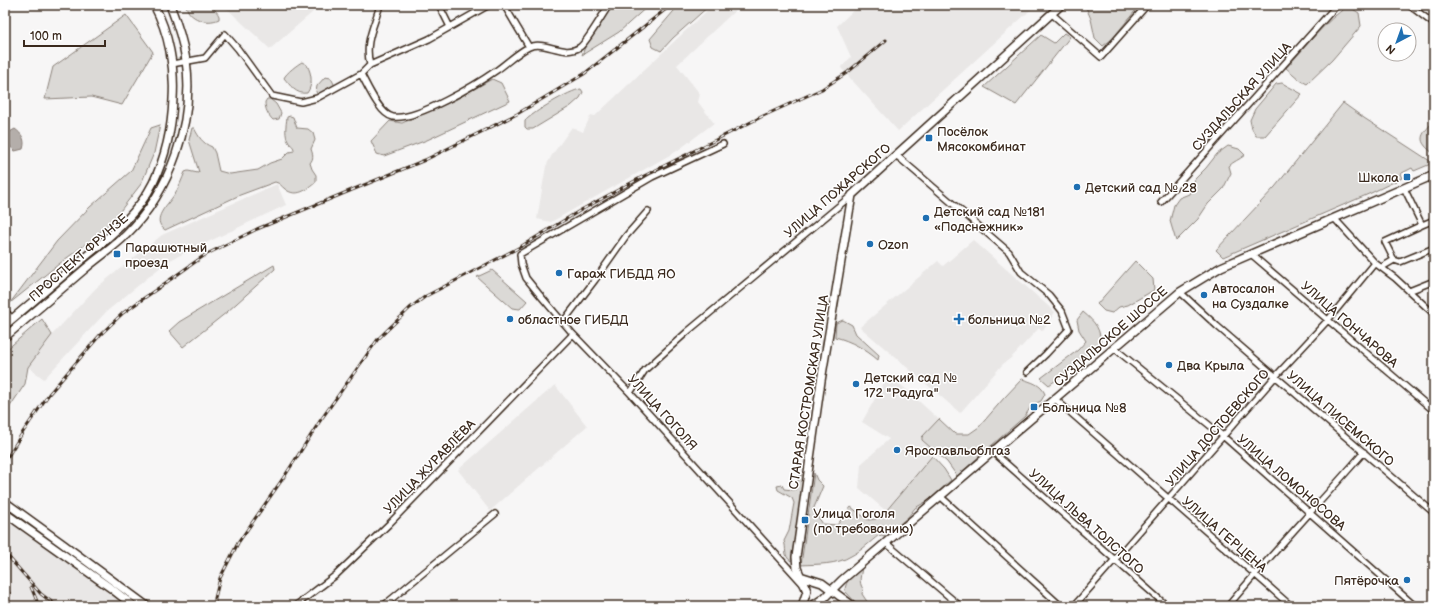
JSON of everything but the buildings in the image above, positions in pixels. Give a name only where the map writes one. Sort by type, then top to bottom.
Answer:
[{"type":"main road","name":"ПРОСПЕКТ ФРУНЗЕ","points":[[5,325],[116,231],[133,213],[152,184],[164,156],[172,123],[174,88],[172,64],[167,37],[154,5]]},
{"type":"main road","name":"ПРОСПЕКТ ФРУНЗЕ","points":[[5,337],[126,235],[148,209],[165,182],[176,158],[183,130],[187,102],[186,61],[182,41],[170,5]]},
{"type":"main road","name":"УЛИЦА ПОЖАРСКОГО","points":[[852,195],[1061,5]]},
{"type":"main road","name":"СУЗДАЛЬСКОЕ ШОССЕ","points":[[812,606],[824,598],[940,496],[1180,292],[1221,267],[1434,174]]},
{"type":"main road","name":"СТАРАЯ КОСТРОМСКАЯ УЛИЦА","points":[[807,591],[796,566],[796,557],[823,373],[852,195]]},
{"type":"main road","points":[[5,502],[147,606]]},
{"type":"main road","points":[[5,513],[134,606]]},
{"type":"main road","name":"УЛИЦА ГОГОЛЯ","points":[[800,576],[820,583],[853,606]]},
{"type":"main road","name":"СУЗДАЛЬСКОЕ ШОССЕ","points":[[820,583],[842,581]]},
{"type":"main road","points":[[842,581],[840,591],[846,600]]},
{"type":"main road","points":[[802,606],[810,585],[820,583],[827,591],[824,598]]},
{"type":"main road","points":[[807,591],[812,600],[818,601],[830,596],[835,596],[846,600]]},
{"type":"street","points":[[370,65],[368,56],[369,39],[380,5]]},
{"type":"street","points":[[439,5],[450,27]]},
{"type":"street","points":[[172,64],[205,58],[225,34],[238,49],[270,94],[275,97],[301,102],[317,98],[361,74],[370,65],[429,39],[489,5]]},
{"type":"street","points":[[504,5],[529,47]]},
{"type":"street","points":[[361,74],[379,106],[386,114],[393,117],[402,117],[452,98],[496,71],[529,47],[541,46],[571,51],[580,47],[585,42],[609,5]]},
{"type":"street","points":[[1052,14],[1101,57],[1147,5]]},
{"type":"street","name":"СУЗДАЛЬСКАЯ УЛИЦА","points":[[1161,202],[1337,5]]},
{"type":"street","points":[[1409,5],[1434,24]]},
{"type":"street","name":"УЛИЦА ГОГОЛЯ","points":[[723,144],[652,177],[520,254],[521,264],[526,278],[573,334],[630,393],[792,572],[807,591]]},
{"type":"street","points":[[896,155],[1009,252],[1021,272],[1049,295],[1062,311],[1069,329],[1027,372]]},
{"type":"street","points":[[1404,188],[1422,225]]},
{"type":"street","name":"УЛИЦА ПОЖАРСКОГО","points":[[630,393],[636,382],[650,365],[687,332],[852,195]]},
{"type":"street","points":[[564,322],[626,236],[648,211]]},
{"type":"street","points":[[1334,218],[1375,262],[1395,278],[1434,314]]},
{"type":"street","points":[[1434,220],[1385,242],[1394,260],[1400,262],[1434,248]]},
{"type":"street","name":"УЛИЦА ГОНЧАРОВА","points":[[1251,254],[1434,410]]},
{"type":"street","points":[[1382,267],[1394,260]]},
{"type":"street","name":"УЛИЦА ДОСТОЕВСКОГО","points":[[1074,606],[1224,437],[1275,377],[1328,320],[1375,262]]},
{"type":"street","points":[[1409,291],[1434,281]]},
{"type":"street","name":"УЛИЦА ПИСЕМСКОГО","points":[[1180,292],[1275,377],[1434,513]]},
{"type":"street","points":[[5,311],[12,319]]},
{"type":"street","name":"УЛИЦА ЖУРАВЛЁВА","points":[[294,606],[302,604],[336,575],[389,524],[573,334]]},
{"type":"street","name":"УЛИЦА ЛОМОНОСОВА","points":[[1114,348],[1224,437],[1415,606]]},
{"type":"street","name":"УЛИЦА ГЕРЦЕНА","points":[[1055,399],[1291,606]]},
{"type":"street","name":"УЛИЦА ЛЬВА ТОЛСТОГО","points":[[992,452],[1167,606]]},
{"type":"street","points":[[1228,606],[1254,574],[1311,513],[1364,452]]},
{"type":"street","points":[[940,496],[1061,606]]},
{"type":"street","points":[[383,606],[495,514]]},
{"type":"street","points":[[886,543],[960,606]]},
{"type":"street","name":"УЛИЦА ГОГОЛЯ","points":[[792,572],[800,576]]},
{"type":"shaded area","points":[[186,5],[209,6],[216,11],[219,19],[214,21],[199,20],[190,14]]},
{"type":"shaded area","points":[[223,5],[321,5],[270,49]]},
{"type":"shaded area","points":[[610,5],[649,5],[619,32],[582,55],[595,21]]},
{"type":"shaded area","points":[[679,5],[710,5],[673,38],[661,51],[653,47],[650,39]]},
{"type":"shaded area","points":[[713,5],[741,5],[677,65],[700,94],[698,102],[714,123],[677,151],[551,222],[537,219],[546,166],[572,127],[583,132],[591,115],[595,116]]},
{"type":"shaded area","points":[[859,5],[1036,5],[898,131],[841,68],[851,57],[837,26]]},
{"type":"shaded area","points":[[1085,5],[1140,5],[1112,39],[1103,46],[1095,38],[1091,19]]},
{"type":"shaded area","points":[[1348,6],[1359,13],[1361,26],[1332,60],[1307,84],[1300,80],[1286,68],[1331,19]]},
{"type":"shaded area","points":[[126,15],[153,52],[122,105],[91,97],[45,99],[53,67]]},
{"type":"shaded area","points":[[1064,33],[1070,37],[1016,105],[984,87],[1041,35],[1054,43]]},
{"type":"shaded area","points":[[302,62],[307,65],[311,76],[311,83],[307,93],[296,91],[284,78],[290,71]]},
{"type":"shaded area","points":[[325,77],[331,78],[335,86],[318,95],[316,92],[317,86]]},
{"type":"shaded area","points":[[492,79],[501,83],[510,101],[427,140],[384,156],[377,154],[371,141],[390,121],[402,123],[455,100]]},
{"type":"shaded area","points":[[1282,83],[1302,94],[1265,136],[1256,136],[1252,129],[1250,120],[1255,109],[1276,84]]},
{"type":"shaded area","points":[[581,89],[583,92],[580,98],[571,106],[533,129],[527,129],[525,127],[525,121],[529,117],[560,97]]},
{"type":"shaded area","points":[[267,99],[270,99],[276,104],[281,113],[279,119],[273,120],[268,114],[265,105]]},
{"type":"shaded area","points":[[1343,103],[1433,163],[1414,171],[1412,168],[1400,174],[1402,178],[1371,193],[1223,257],[1216,250],[1275,187]]},
{"type":"shaded area","points":[[287,117],[293,117],[297,128],[308,129],[313,133],[315,140],[311,149],[313,156],[310,163],[316,175],[316,182],[313,185],[301,192],[293,193],[289,192],[275,182],[240,195],[165,230],[161,226],[159,221],[162,212],[176,192],[185,172],[199,172],[189,140],[192,128],[194,128],[203,142],[212,147],[219,171],[230,174],[258,170],[270,163],[282,159],[289,152],[294,151],[293,147],[287,140],[286,134]]},
{"type":"shaded area","points":[[1434,121],[1434,154],[1424,145],[1422,138],[1423,134]]},
{"type":"shaded area","points":[[160,125],[154,153],[141,184],[114,219],[89,242],[10,303],[57,241],[90,207],[131,171],[151,128]]},
{"type":"shaded area","points":[[15,129],[20,133],[24,143],[23,149],[15,151],[9,143],[8,133]]},
{"type":"shaded area","points":[[1228,146],[1239,149],[1245,155],[1229,166],[1231,173],[1223,189],[1208,204],[1198,219],[1176,241],[1170,221],[1174,205],[1179,198],[1189,194],[1195,179],[1217,154]]},
{"type":"shaded area","points":[[277,184],[286,205],[168,261],[106,312],[44,379],[28,367],[52,335],[96,288],[162,235]]},
{"type":"shaded area","name":"больница №2","points":[[973,240],[1055,312],[1043,331],[1039,328],[1011,358],[1003,364],[960,413],[860,327],[938,261],[943,266]]},
{"type":"shaded area","points":[[1135,261],[1153,279],[1154,290],[1128,305],[1119,307],[1112,313],[1104,311],[1097,304]]},
{"type":"shaded area","points":[[274,265],[275,269],[227,312],[183,347],[169,331],[179,322]]},
{"type":"shaded area","points":[[492,270],[527,301],[520,309],[512,308],[477,277]]},
{"type":"shaded area","points":[[1083,312],[1091,319],[1099,331],[1100,346],[1049,385],[1041,378],[1078,350],[1086,341],[1079,330],[1077,320]]},
{"type":"shaded area","points":[[42,319],[52,335],[28,367],[25,384],[5,414],[5,351]]},
{"type":"shaded area","points":[[843,320],[852,325],[856,334],[879,355],[878,360],[858,346],[835,337],[836,323]]},
{"type":"shaded area","points":[[890,375],[955,434],[934,454],[886,511],[859,488],[861,464],[889,439],[862,422],[887,377]]},
{"type":"shaded area","points":[[1022,379],[1041,388],[1045,394],[1041,401],[1032,405],[1025,416],[957,476],[947,462],[922,440],[922,437],[939,419],[955,434],[969,434],[979,427]]},
{"type":"shaded area","points":[[555,385],[587,426],[490,511],[458,470]]},
{"type":"shaded area","points":[[932,456],[944,469],[951,480],[929,500],[915,508],[908,517],[884,537],[879,535],[858,552],[845,559],[827,564],[801,565],[814,473],[817,480],[823,486],[813,510],[823,524],[837,525],[851,507],[868,520],[876,519],[886,511]]},
{"type":"shaded area","points":[[805,474],[791,561],[786,555],[784,541],[789,531],[794,503],[792,498],[778,490],[777,486],[782,485],[784,489],[796,489],[799,476]]},
{"type":"shaded area","points":[[14,524],[127,606],[5,606],[5,528]]},
{"type":"shaded area","points":[[862,567],[860,581],[863,589],[862,594],[870,606],[859,606],[845,591],[848,580]]},
{"type":"railway","points":[[5,461],[49,394],[100,335],[123,313],[205,255],[257,229],[425,160],[517,114],[584,74],[671,5]]},
{"type":"railway","points":[[215,604],[220,578],[238,543],[286,474],[320,421],[378,339],[410,308],[426,296],[520,247],[581,210],[642,177],[763,116],[822,89],[848,72],[886,40]]},
{"type":"railway","points":[[5,553],[41,594],[57,606]]},
{"type":"railway","points":[[31,587],[39,606]]},
{"type":"railway","points":[[6,606],[9,593]]},
{"type":"place","name":"Посёлок Мясокомбинат","points":[[929,138]]},
{"type":"place","name":"Школа","points":[[1407,177]]},
{"type":"place","name":"Детский сад № 28","points":[[1077,187]]},
{"type":"place","name":"Детский сад №181 «Подснежник»","points":[[926,218]]},
{"type":"place","name":"Ozon","points":[[870,244]]},
{"type":"place","name":"Парашютный проезд","points":[[117,254]]},
{"type":"place","name":"Гараж ГИБДД ЯО","points":[[559,273]]},
{"type":"place","name":"Автосалон на Суздалке","points":[[1204,295]]},
{"type":"place","name":"областное ГИБДД","points":[[510,319]]},
{"type":"place","name":"больница №2","points":[[959,319]]},
{"type":"place","name":"Два Крыла","points":[[1169,365]]},
{"type":"place","name":"Детский сад № 172 \"Радуга\"","points":[[856,384]]},
{"type":"place","name":"Больница №8","points":[[1034,407]]},
{"type":"place","name":"Ярославльоблгаз","points":[[897,450]]},
{"type":"place","name":"Улица Гоголя (по требованию)","points":[[805,520]]},
{"type":"place","name":"Пятёрочка","points":[[1407,580]]}]
